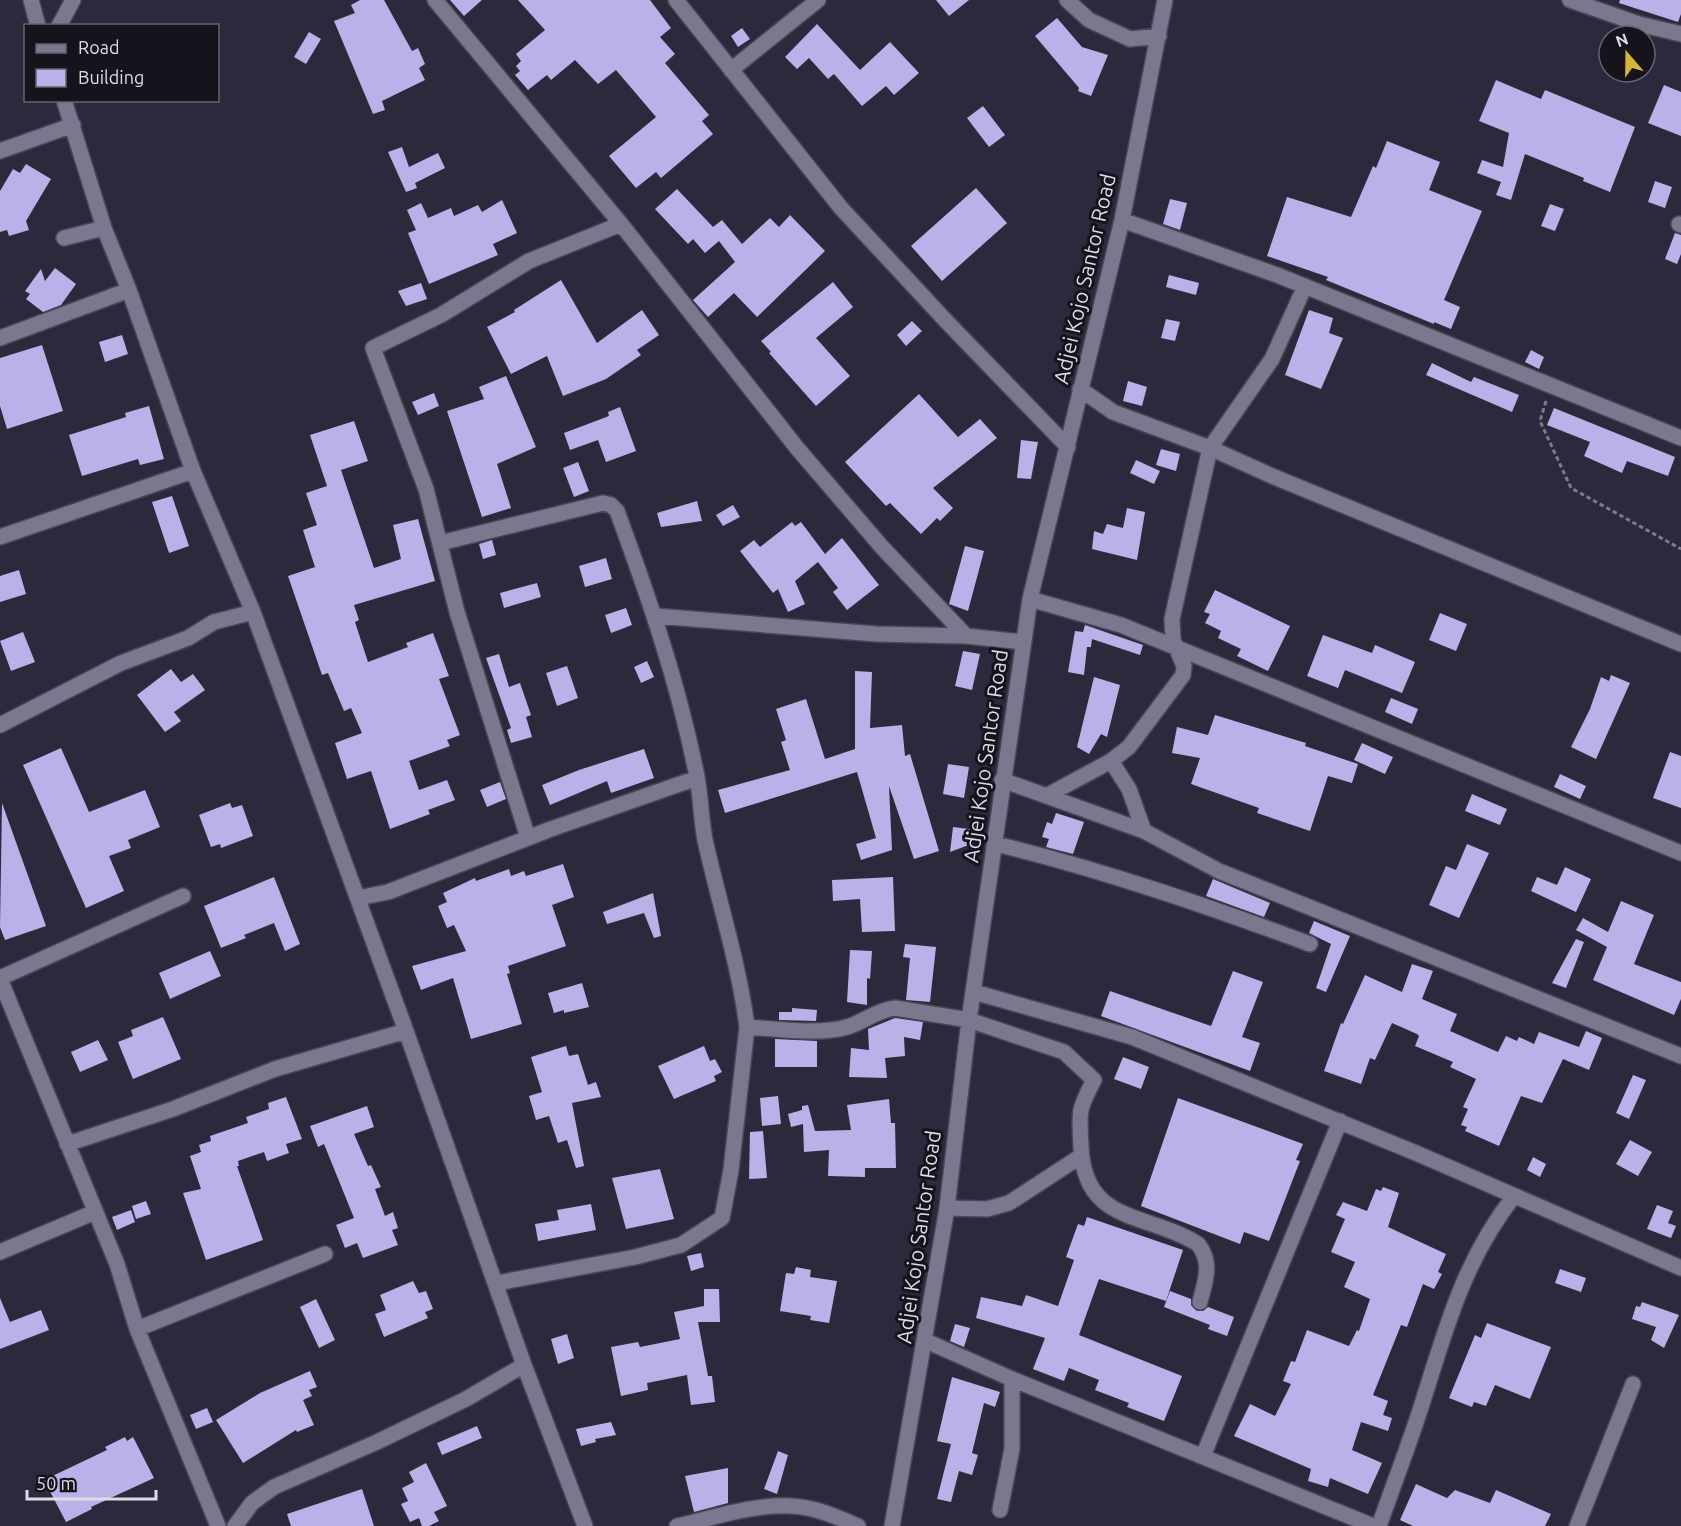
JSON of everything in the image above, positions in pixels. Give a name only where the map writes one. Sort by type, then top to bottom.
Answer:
[{"type":"street","points":[[30,0],[37,24]]},
{"type":"street","points":[[60,24],[73,0]]},
{"type":"street","points":[[435,0],[621,224],[797,448],[881,546],[966,636]]},
{"type":"street","points":[[676,0],[842,208],[947,322],[1068,447]]},
{"type":"street","points":[[731,70],[818,0]]},
{"type":"street","points":[[1067,0],[1089,20],[1131,39],[1159,36]]},
{"type":"street","name":"Adjei Kojo Santor Road","points":[[892,1526],[926,1341],[947,1208],[969,1020],[1030,599],[1122,220],[1165,0]]},
{"type":"street","points":[[1570,0],[1639,24],[1681,34]]},
{"type":"street","points":[[65,102],[104,228],[129,290],[193,471],[253,612],[497,1283],[524,1365],[585,1526]]},
{"type":"street","points":[[0,150],[73,125]]},
{"type":"street","points":[[1122,220],[1305,286],[1681,438]]},
{"type":"street","points":[[528,838],[457,612],[426,489],[373,348],[441,315],[529,261],[621,224]]},
{"type":"street","points":[[64,238],[104,228]]},
{"type":"street","points":[[1048,795],[1111,761],[1129,747],[1183,675],[1184,666],[1177,647],[1172,619],[1210,448],[1272,359],[1305,286]]},
{"type":"street","points":[[0,338],[129,290]]},
{"type":"street","points":[[1080,388],[1113,412],[1210,448],[1272,477],[1681,644]]},
{"type":"street","points":[[0,537],[193,471]]},
{"type":"street","points":[[440,543],[603,503],[611,505],[617,511],[656,616],[679,699],[697,778],[705,838],[729,932],[747,1027],[731,1170],[722,1218],[681,1245],[613,1261],[497,1283]]},
{"type":"street","points":[[1030,599],[1121,624],[1681,853]]},
{"type":"street","points":[[0,725],[121,663],[188,638],[213,622],[253,612]]},
{"type":"street","points":[[656,616],[876,634],[966,636],[1023,642]]},
{"type":"street","points":[[1111,761],[1130,789],[1144,831]]},
{"type":"street","points":[[358,898],[388,892],[528,838],[697,778]]},
{"type":"street","points":[[1002,780],[1144,831],[1219,871],[1681,1056]]},
{"type":"street","points":[[996,844],[1066,861],[1172,894],[1310,944]]},
{"type":"street","points":[[183,896],[117,923],[0,979],[117,1264],[137,1329],[218,1526]]},
{"type":"street","points":[[974,992],[1132,1037],[1340,1121],[1681,1268]]},
{"type":"street","points":[[747,1027],[840,1028],[885,1009],[895,1008],[969,1020],[1064,1052],[1094,1080],[1079,1108],[1081,1156],[1091,1188],[1110,1209],[1191,1240],[1204,1251],[1208,1270],[1200,1302]]},
{"type":"street","points":[[67,1144],[173,1109],[275,1069],[406,1031]]},
{"type":"street","points":[[1203,1456],[1340,1121]]},
{"type":"street","points":[[947,1208],[987,1209],[1009,1203],[1081,1156]]},
{"type":"street","points":[[1379,1526],[1422,1405],[1439,1345],[1475,1254],[1514,1196]]},
{"type":"street","points":[[0,1252],[95,1212]]},
{"type":"street","points":[[137,1329],[325,1254]]},
{"type":"street","points":[[926,1341],[1012,1379],[1372,1526]]},
{"type":"street","points":[[235,1526],[252,1503],[274,1487],[397,1433],[466,1399],[524,1365]]},
{"type":"street","points":[[1000,1510],[1012,1449],[1012,1379]]},
{"type":"street","points":[[1577,1526],[1633,1384]]},
{"type":"street","points":[[677,1526],[753,1509],[791,1506],[826,1513],[858,1526]]},
{"type":"path","points":[[1550,385],[1540,421],[1571,489],[1681,549]]},
{"type":"building","points":[[360,0],[384,0],[412,51],[418,48],[425,64],[419,68],[425,80],[382,101],[385,110],[373,114],[334,21],[355,13],[351,5]]},
{"type":"building","points":[[450,0],[482,0],[464,16]]},
{"type":"building","points":[[518,0],[650,0],[671,28],[660,37],[675,54],[665,63],[709,115],[702,121],[713,134],[661,178],[656,172],[636,188],[609,156],[656,117],[616,70],[598,84],[575,60],[551,80],[547,75],[528,90],[515,75],[520,71],[516,66],[521,61],[516,54],[545,30]]},
{"type":"building","points":[[936,0],[969,0],[949,16]]},
{"type":"building","points":[[1620,0],[1681,0],[1681,14],[1678,22],[1619,3]]},
{"type":"building","points":[[1057,18],[1082,47],[1108,55],[1091,96],[1078,91],[1079,88],[1035,36]]},
{"type":"building","points":[[817,24],[860,70],[890,42],[919,73],[894,95],[886,86],[862,106],[834,74],[828,79],[809,58],[797,69],[785,57]]},
{"type":"building","points":[[742,28],[750,39],[738,47],[731,36]]},
{"type":"building","points":[[309,32],[321,39],[306,64],[294,57]]},
{"type":"building","points":[[1496,80],[1541,99],[1545,90],[1635,127],[1610,192],[1583,181],[1584,178],[1525,154],[1511,200],[1496,195],[1501,182],[1477,173],[1482,160],[1503,167],[1509,133],[1479,121]]},
{"type":"building","points":[[1664,85],[1681,92],[1681,136],[1648,123]]},
{"type":"building","points":[[983,106],[1005,135],[989,147],[967,118]]},
{"type":"building","points":[[1387,141],[1440,162],[1429,190],[1482,211],[1444,300],[1460,307],[1451,329],[1326,280],[1328,277],[1267,256],[1287,197],[1351,217],[1373,166],[1376,168]]},
{"type":"building","points":[[402,147],[409,167],[438,153],[445,168],[415,183],[417,188],[406,192],[388,152]]},
{"type":"building","points":[[26,164],[51,179],[26,221],[29,230],[9,236],[7,230],[0,232],[0,191],[13,169],[20,173]]},
{"type":"building","points":[[1655,181],[1672,187],[1665,208],[1648,202]]},
{"type":"building","points":[[976,188],[1007,223],[942,281],[911,246]]},
{"type":"building","points":[[677,189],[713,227],[722,220],[742,244],[770,218],[779,227],[790,215],[825,251],[757,317],[734,293],[708,317],[693,300],[735,262],[719,241],[705,253],[693,239],[688,244],[655,209]]},
{"type":"building","points":[[1170,199],[1187,203],[1180,230],[1163,224]]},
{"type":"building","points":[[502,200],[517,233],[493,244],[498,255],[429,284],[408,233],[416,230],[407,210],[421,203],[428,218],[451,208],[454,216],[478,205],[482,212]]},
{"type":"building","points":[[1550,204],[1564,209],[1555,231],[1541,226]]},
{"type":"building","points":[[1675,233],[1681,235],[1681,254],[1677,264],[1665,259]]},
{"type":"building","points":[[55,268],[76,284],[61,305],[43,312],[26,299],[30,294],[25,291],[41,269],[45,281]]},
{"type":"building","points":[[1169,275],[1199,283],[1196,295],[1166,287]]},
{"type":"building","points":[[561,280],[597,343],[642,310],[659,335],[637,350],[641,355],[606,379],[563,396],[547,356],[511,374],[487,327],[515,312],[514,310]]},
{"type":"building","points":[[833,282],[853,307],[816,338],[850,376],[816,406],[761,341]]},
{"type":"building","points":[[421,283],[427,299],[406,306],[398,291]]},
{"type":"building","points":[[1309,310],[1333,318],[1329,333],[1343,338],[1321,389],[1285,375]]},
{"type":"building","points":[[1166,319],[1180,322],[1175,341],[1161,338]]},
{"type":"building","points":[[912,321],[922,331],[906,346],[897,335]]},
{"type":"building","points":[[122,335],[128,354],[105,362],[99,342]]},
{"type":"building","points":[[42,345],[63,411],[7,429],[0,406],[0,358]]},
{"type":"building","points":[[1531,350],[1544,357],[1539,369],[1525,362]]},
{"type":"building","points":[[1432,363],[1471,382],[1474,377],[1519,395],[1512,412],[1426,375]]},
{"type":"building","points":[[506,376],[536,447],[497,464],[511,508],[482,517],[447,411],[484,399],[479,387]]},
{"type":"building","points":[[1128,381],[1147,387],[1142,406],[1123,401]]},
{"type":"building","points":[[434,393],[439,406],[418,415],[412,402]]},
{"type":"building","points":[[919,394],[958,437],[980,419],[997,438],[933,488],[953,508],[940,521],[937,518],[921,534],[890,503],[886,506],[845,462]]},
{"type":"building","points":[[149,406],[164,459],[140,465],[138,459],[82,476],[69,435],[126,417],[125,413]]},
{"type":"building","points":[[620,407],[636,451],[606,462],[598,440],[570,450],[564,433],[609,416],[608,412]]},
{"type":"building","points":[[1554,408],[1675,457],[1668,476],[1627,461],[1622,473],[1584,456],[1590,442],[1547,425]]},
{"type":"building","points":[[354,421],[368,461],[341,470],[374,568],[401,559],[393,525],[418,519],[435,581],[354,605],[359,620],[355,622],[368,662],[408,647],[406,643],[433,633],[449,676],[439,679],[460,735],[447,740],[450,746],[409,761],[419,790],[447,780],[455,800],[428,810],[430,814],[390,829],[371,771],[347,779],[335,743],[362,733],[351,708],[344,711],[328,673],[322,675],[288,576],[315,567],[303,530],[317,525],[306,493],[327,486],[310,435]]},
{"type":"building","points":[[1021,440],[1038,442],[1031,479],[1017,478]]},
{"type":"building","points":[[1161,449],[1180,454],[1176,471],[1156,465]]},
{"type":"building","points":[[1136,460],[1160,471],[1154,484],[1130,473]]},
{"type":"building","points":[[578,462],[589,491],[574,497],[563,468]]},
{"type":"building","points":[[172,496],[189,546],[169,553],[152,502]]},
{"type":"building","points":[[697,501],[702,521],[661,527],[657,513]]},
{"type":"building","points":[[733,505],[740,517],[723,526],[716,515]]},
{"type":"building","points":[[1127,508],[1145,512],[1137,560],[1092,549],[1094,531],[1103,534],[1107,524],[1123,528]]},
{"type":"building","points":[[792,522],[795,526],[801,522],[825,554],[842,538],[879,585],[847,610],[833,592],[838,588],[818,562],[795,581],[805,604],[788,612],[778,589],[773,593],[740,551],[754,540],[760,547]]},
{"type":"building","points":[[492,540],[496,555],[483,559],[479,544]]},
{"type":"building","points":[[965,546],[984,551],[968,611],[949,604]]},
{"type":"building","points":[[606,558],[612,579],[585,587],[579,566]]},
{"type":"building","points":[[19,570],[26,594],[0,602],[0,576]]},
{"type":"building","points":[[537,583],[541,597],[504,608],[500,593]]},
{"type":"building","points":[[1215,590],[1290,626],[1268,671],[1237,656],[1241,649],[1218,638],[1221,631],[1205,623],[1210,614],[1204,612]]},
{"type":"building","points":[[626,608],[632,625],[611,633],[605,615]]},
{"type":"building","points":[[1440,613],[1467,624],[1456,651],[1429,640]]},
{"type":"building","points":[[1085,625],[1143,645],[1140,655],[1092,639],[1091,647],[1087,647],[1084,675],[1068,672],[1075,631],[1083,632]]},
{"type":"building","points":[[23,632],[35,662],[11,671],[0,641]]},
{"type":"building","points":[[1323,635],[1372,653],[1375,645],[1415,662],[1402,693],[1345,670],[1338,688],[1307,676]]},
{"type":"building","points":[[963,651],[980,654],[972,690],[955,686]]},
{"type":"building","points":[[499,654],[509,687],[520,683],[531,715],[526,717],[532,737],[511,743],[507,730],[511,728],[486,658]]},
{"type":"building","points":[[647,661],[654,677],[641,683],[634,667]]},
{"type":"building","points":[[567,666],[578,698],[557,706],[546,673]]},
{"type":"building","points":[[171,669],[181,682],[193,674],[205,690],[174,712],[181,721],[165,732],[137,695]]},
{"type":"building","points":[[855,671],[872,672],[870,728],[902,725],[905,756],[910,754],[939,851],[914,859],[889,786],[892,850],[861,860],[856,844],[876,838],[857,772],[725,813],[718,790],[790,770],[781,742],[786,740],[776,709],[806,699],[825,759],[855,749]]},
{"type":"building","points":[[1611,675],[1630,683],[1596,759],[1571,747],[1590,709],[1601,677],[1609,681]]},
{"type":"building","points":[[1094,677],[1120,685],[1107,737],[1101,734],[1089,754],[1077,747]]},
{"type":"building","points":[[1391,698],[1418,709],[1412,724],[1385,712]]},
{"type":"building","points":[[1215,715],[1306,743],[1305,746],[1358,764],[1352,783],[1328,776],[1310,831],[1257,813],[1259,808],[1191,784],[1200,758],[1172,753],[1177,727],[1208,735]]},
{"type":"building","points":[[1362,743],[1393,757],[1385,774],[1354,760]]},
{"type":"building","points":[[61,748],[89,812],[145,790],[160,827],[128,840],[131,848],[109,856],[124,891],[86,908],[23,765]]},
{"type":"building","points":[[644,749],[654,778],[611,793],[607,781],[550,805],[542,785],[579,770]]},
{"type":"building","points":[[1670,752],[1681,756],[1681,808],[1653,798]]},
{"type":"building","points":[[948,764],[969,767],[964,798],[943,794]]},
{"type":"building","points":[[1560,774],[1586,786],[1580,799],[1554,787]]},
{"type":"building","points":[[500,782],[506,799],[487,807],[480,790]]},
{"type":"building","points":[[1472,794],[1507,809],[1500,825],[1465,811]]},
{"type":"building","points":[[2,803],[46,926],[5,940],[0,927]]},
{"type":"building","points":[[230,803],[232,808],[242,805],[253,836],[221,848],[220,844],[211,847],[199,815]]},
{"type":"building","points":[[1056,813],[1084,822],[1073,854],[1046,847],[1049,839],[1042,837],[1047,822],[1052,824]]},
{"type":"building","points":[[953,827],[977,830],[974,847],[966,846],[950,852]]},
{"type":"building","points":[[1467,844],[1489,853],[1459,918],[1429,905],[1446,866],[1456,870]]},
{"type":"building","points":[[563,864],[574,897],[552,905],[566,946],[508,966],[510,973],[507,974],[522,1024],[471,1039],[453,978],[421,990],[412,966],[466,951],[454,925],[447,928],[438,906],[447,902],[443,893],[475,878],[476,881],[509,869],[511,876],[524,871],[526,876]]},
{"type":"building","points":[[1565,867],[1591,879],[1576,912],[1531,891],[1537,877],[1557,885]]},
{"type":"building","points":[[274,877],[300,944],[285,951],[274,923],[244,935],[246,938],[221,948],[204,906]]},
{"type":"building","points":[[893,877],[895,931],[862,932],[860,899],[833,901],[832,880]]},
{"type":"building","points":[[1213,879],[1270,903],[1264,917],[1206,896]]},
{"type":"building","points":[[653,893],[661,936],[654,938],[644,913],[607,924],[603,912]]},
{"type":"building","points":[[1621,901],[1654,915],[1634,964],[1681,982],[1681,999],[1674,1015],[1593,980],[1607,947],[1576,930],[1583,918],[1608,932]]},
{"type":"building","points":[[1314,921],[1350,936],[1326,992],[1316,988],[1331,944],[1309,933]]},
{"type":"building","points":[[1576,939],[1584,942],[1566,988],[1552,983]]},
{"type":"building","points":[[905,944],[936,947],[930,1002],[906,1000],[910,958],[903,957]]},
{"type":"building","points":[[850,950],[872,951],[870,979],[867,978],[867,1005],[847,1002]]},
{"type":"building","points":[[210,951],[221,976],[170,999],[159,973]]},
{"type":"building","points":[[1412,964],[1433,971],[1422,999],[1457,1014],[1450,1031],[1498,1052],[1506,1036],[1517,1041],[1519,1037],[1534,1044],[1539,1032],[1579,1047],[1586,1031],[1602,1038],[1589,1070],[1563,1059],[1542,1103],[1521,1096],[1499,1146],[1465,1131],[1467,1127],[1461,1125],[1468,1109],[1463,1107],[1476,1079],[1450,1067],[1453,1062],[1415,1046],[1419,1036],[1417,1034],[1392,1023],[1375,1060],[1370,1058],[1361,1084],[1324,1071],[1341,1023],[1343,1024],[1365,975],[1402,992]]},
{"type":"building","points":[[1233,971],[1263,982],[1242,1037],[1260,1043],[1250,1071],[1101,1016],[1110,991],[1211,1026]]},
{"type":"building","points":[[582,983],[589,1007],[554,1013],[548,993]]},
{"type":"building","points":[[792,1008],[817,1010],[816,1021],[779,1020],[779,1012],[792,1012]]},
{"type":"building","points":[[163,1017],[181,1059],[133,1079],[118,1042],[133,1036],[131,1030]]},
{"type":"building","points":[[895,1018],[923,1022],[920,1040],[904,1037],[905,1056],[885,1058],[887,1078],[849,1077],[851,1048],[869,1050],[868,1029]]},
{"type":"building","points":[[775,1039],[817,1041],[817,1067],[775,1067]]},
{"type":"building","points":[[98,1040],[108,1060],[80,1072],[71,1052]]},
{"type":"building","points":[[566,1046],[569,1056],[578,1054],[588,1085],[596,1082],[601,1097],[572,1103],[584,1166],[576,1168],[567,1140],[558,1143],[549,1116],[536,1120],[529,1096],[542,1092],[531,1057]]},
{"type":"building","points":[[704,1046],[710,1061],[715,1059],[722,1072],[714,1076],[716,1081],[674,1099],[658,1066]]},
{"type":"building","points":[[1123,1057],[1149,1067],[1141,1089],[1114,1079]]},
{"type":"building","points":[[1633,1075],[1646,1080],[1629,1119],[1616,1113]]},
{"type":"building","points":[[778,1096],[781,1124],[762,1126],[760,1098]]},
{"type":"building","points":[[286,1097],[302,1139],[286,1144],[289,1153],[267,1161],[264,1152],[238,1161],[239,1166],[237,1166],[263,1240],[206,1260],[183,1193],[201,1189],[190,1156],[201,1152],[199,1145],[211,1141],[210,1136],[248,1123],[246,1117],[269,1109],[268,1103]]},
{"type":"building","points":[[1178,1098],[1303,1144],[1296,1160],[1300,1161],[1269,1241],[1244,1232],[1240,1244],[1141,1206]]},
{"type":"building","points":[[889,1099],[891,1123],[895,1123],[896,1168],[865,1168],[865,1177],[828,1176],[829,1150],[804,1152],[803,1124],[791,1127],[788,1114],[802,1110],[802,1106],[808,1105],[815,1131],[851,1130],[847,1105]]},
{"type":"building","points":[[367,1106],[374,1127],[354,1134],[368,1166],[371,1165],[381,1187],[375,1189],[385,1216],[393,1212],[398,1228],[392,1230],[398,1245],[363,1258],[357,1243],[345,1248],[336,1225],[354,1218],[324,1144],[318,1147],[310,1126]]},
{"type":"building","points":[[763,1131],[767,1178],[749,1179],[750,1132]]},
{"type":"building","points":[[1630,1140],[1652,1152],[1638,1176],[1616,1164]]},
{"type":"building","points":[[1533,1157],[1546,1164],[1540,1177],[1527,1170]]},
{"type":"building","points":[[660,1169],[674,1219],[626,1229],[612,1178]]},
{"type":"building","points":[[1383,1187],[1399,1193],[1388,1227],[1446,1254],[1438,1272],[1442,1274],[1434,1289],[1423,1284],[1407,1327],[1401,1325],[1373,1395],[1388,1401],[1383,1415],[1392,1418],[1388,1431],[1361,1422],[1352,1450],[1382,1463],[1368,1494],[1330,1478],[1328,1487],[1308,1481],[1311,1469],[1234,1436],[1250,1404],[1275,1416],[1291,1384],[1283,1381],[1291,1361],[1295,1362],[1307,1330],[1349,1346],[1357,1330],[1359,1331],[1370,1299],[1344,1287],[1355,1262],[1331,1252],[1345,1219],[1336,1215],[1343,1202],[1367,1211],[1376,1189],[1381,1191]]},
{"type":"building","points":[[146,1201],[151,1214],[136,1219],[132,1206]]},
{"type":"building","points":[[591,1204],[596,1230],[538,1241],[535,1224],[559,1220],[557,1210]]},
{"type":"building","points":[[1657,1205],[1673,1211],[1668,1223],[1676,1226],[1671,1238],[1647,1229]]},
{"type":"building","points":[[131,1210],[135,1222],[117,1230],[112,1217]]},
{"type":"building","points":[[1087,1217],[1183,1250],[1166,1301],[1099,1279],[1079,1335],[1182,1376],[1164,1421],[1127,1407],[1129,1403],[1095,1390],[1099,1380],[1069,1368],[1064,1381],[1033,1369],[1045,1338],[976,1318],[981,1297],[1022,1306],[1026,1295],[1058,1306],[1074,1260],[1066,1257],[1078,1224],[1084,1226]]},
{"type":"building","points":[[701,1253],[704,1267],[691,1271],[687,1256]]},
{"type":"building","points":[[796,1267],[811,1270],[810,1277],[837,1281],[829,1323],[810,1320],[811,1316],[780,1311],[786,1273],[794,1274]]},
{"type":"building","points":[[1560,1269],[1586,1278],[1581,1292],[1555,1283]]},
{"type":"building","points":[[413,1281],[419,1293],[426,1291],[433,1309],[425,1312],[428,1318],[384,1337],[375,1314],[386,1310],[380,1295]]},
{"type":"building","points":[[704,1289],[719,1289],[720,1322],[698,1322],[708,1376],[712,1376],[715,1402],[691,1405],[687,1375],[647,1383],[648,1390],[621,1396],[611,1347],[638,1342],[640,1347],[680,1339],[674,1312],[704,1306]]},
{"type":"building","points":[[1170,1291],[1191,1299],[1191,1305],[1197,1311],[1203,1311],[1208,1307],[1234,1317],[1227,1336],[1208,1329],[1210,1325],[1164,1307]]},
{"type":"building","points":[[0,1298],[10,1322],[41,1310],[49,1330],[0,1349]]},
{"type":"building","points":[[316,1299],[335,1340],[319,1348],[300,1307]]},
{"type":"building","points":[[1642,1302],[1679,1315],[1664,1348],[1651,1340],[1656,1327],[1632,1319],[1636,1306],[1640,1307]]},
{"type":"building","points":[[1487,1323],[1551,1347],[1530,1399],[1495,1385],[1486,1406],[1474,1402],[1472,1407],[1449,1398],[1475,1335],[1481,1338]]},
{"type":"building","points":[[955,1324],[970,1328],[964,1347],[950,1341]]},
{"type":"building","points":[[567,1334],[574,1358],[558,1364],[551,1339]]},
{"type":"building","points":[[310,1371],[317,1387],[309,1390],[312,1396],[303,1400],[314,1425],[297,1432],[296,1430],[243,1463],[216,1420],[260,1393]]},
{"type":"building","points":[[952,1377],[1000,1392],[995,1407],[984,1403],[972,1453],[978,1455],[972,1475],[959,1471],[951,1502],[937,1499],[951,1444],[937,1441]]},
{"type":"building","points":[[207,1408],[213,1422],[196,1429],[190,1415]]},
{"type":"building","points":[[611,1422],[616,1435],[595,1439],[596,1442],[581,1446],[576,1429]]},
{"type":"building","points":[[477,1426],[482,1438],[442,1455],[437,1443]]},
{"type":"building","points":[[125,1437],[127,1441],[133,1437],[154,1478],[91,1507],[92,1509],[66,1522],[44,1480],[107,1450],[105,1447]]},
{"type":"building","points":[[778,1451],[788,1455],[777,1494],[764,1489]]},
{"type":"building","points":[[426,1463],[447,1506],[434,1512],[439,1521],[429,1526],[422,1526],[419,1518],[410,1522],[401,1504],[408,1501],[402,1488],[414,1482],[409,1472]]},
{"type":"building","points":[[728,1468],[728,1503],[694,1512],[685,1476]]},
{"type":"building","points":[[1416,1484],[1447,1498],[1455,1490],[1490,1503],[1496,1490],[1551,1514],[1545,1526],[1413,1526],[1400,1520]]},
{"type":"building","points":[[362,1489],[374,1526],[291,1526],[287,1514]]}]
